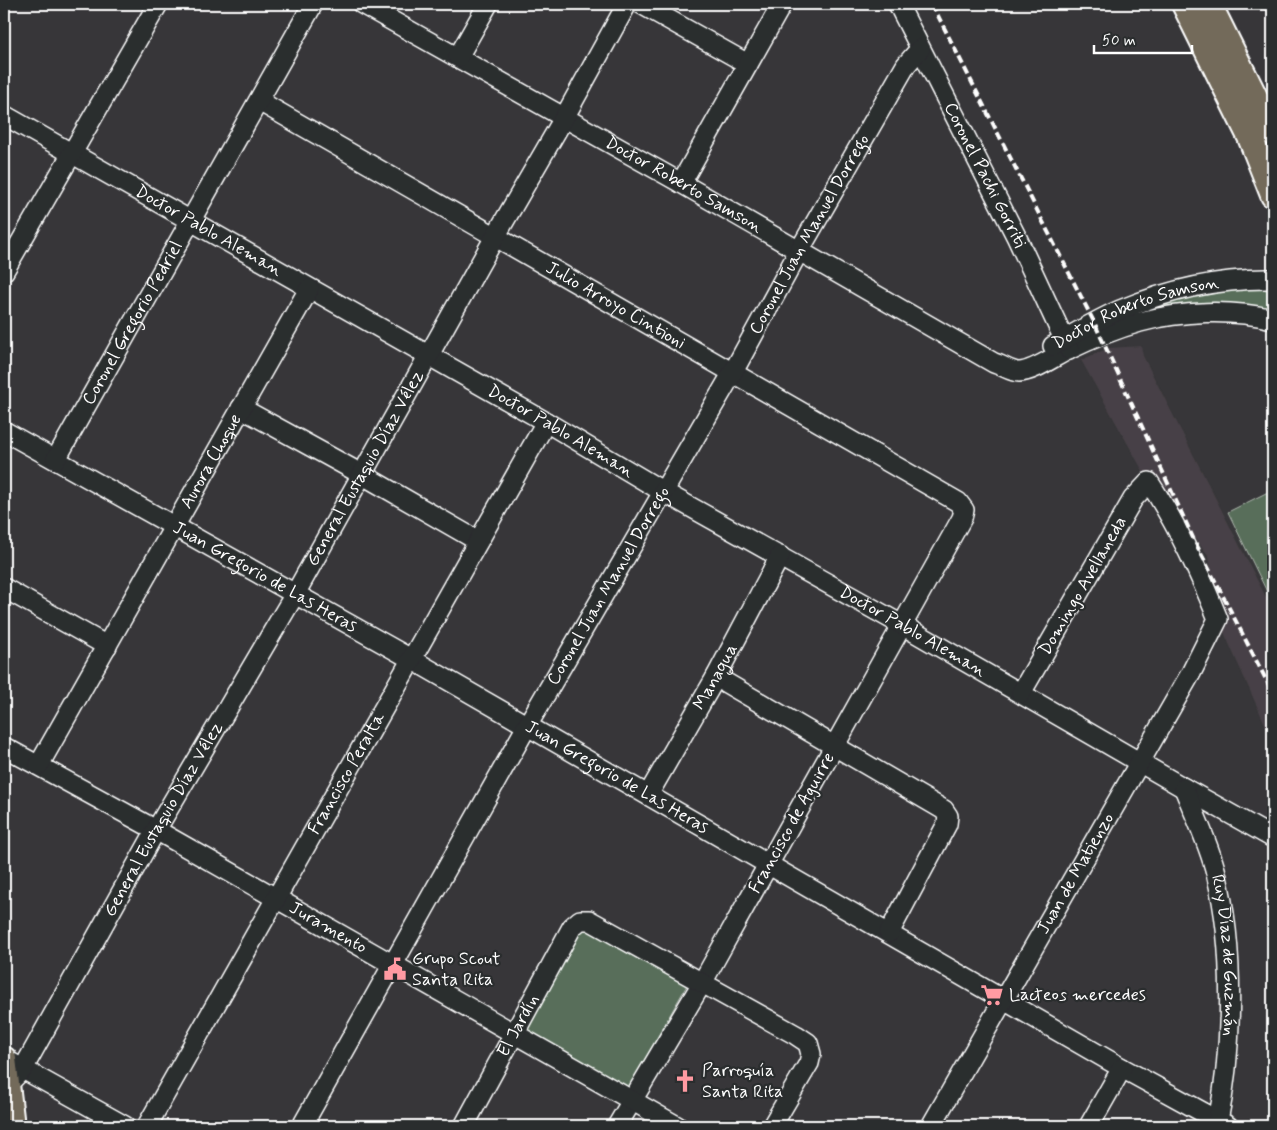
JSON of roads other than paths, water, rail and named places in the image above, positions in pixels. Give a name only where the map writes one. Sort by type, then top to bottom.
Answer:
[{"type":"main road","points":[[1184,4],[1250,137],[1265,155],[1273,195]]},
{"type":"main road","points":[[1209,4],[1273,132]]},
{"type":"main road","points":[[9,1068],[12,1126]]},
{"type":"street","points":[[4,271],[158,4]]},
{"type":"street","name":"Coronel Gregorio Pedriel","points":[[56,459],[313,4]]},
{"type":"street","name":"Doctor Roberto Samson","points":[[362,4],[994,362],[1021,372],[1066,345],[1094,322],[1120,310],[1155,298],[1214,284],[1252,279],[1273,280]]},
{"type":"street","points":[[458,57],[488,4]]},
{"type":"street","name":"General Eustaquio Díaz Vélez","points":[[9,1068],[156,830],[295,594],[627,4]]},
{"type":"street","points":[[641,4],[748,64]]},
{"type":"street","points":[[681,183],[782,4]]},
{"type":"street","name":"Coronel Pachi Gorriti","points":[[898,4],[1017,238],[1066,345]]},
{"type":"street","name":"Coronel Juan Manuel Dorrego","points":[[302,1126],[526,726],[733,372],[799,251],[906,65],[920,49]]},
{"type":"street","name":"Julio Arroyo Cintioni","points":[[259,101],[958,502],[964,510],[962,518]]},
{"type":"street","name":"Doctor Pablo Aleman","points":[[4,115],[546,422],[662,492],[902,625],[1273,838]]},
{"type":"street","name":"Aurora Choque","points":[[39,765],[309,289]]},
{"type":"street","name":"Doctor Roberto Samson","points":[[1066,345],[1162,318],[1189,314],[1225,313],[1273,319]]},
{"type":"street","points":[[241,408],[363,474],[478,541]]},
{"type":"street","name":"Francisco Peralta","points":[[147,1126],[546,422]]},
{"type":"street","name":"Juan Gregorio de Las Heras","points":[[4,431],[412,660],[1221,1125]]},
{"type":"street","name":"Domingo Avellaneda","points":[[1021,693],[1133,499],[1149,482],[1162,502],[1192,560],[1218,619]]},
{"type":"street","name":"Francisco de Aguirre","points":[[617,1126],[702,983],[962,518]]},
{"type":"street","name":"Managua","points":[[648,795],[716,677],[780,556]]},
{"type":"street","points":[[4,588],[107,646]]},
{"type":"street","name":"Juan de Matienzo","points":[[931,1126],[1191,673],[1218,619]]},
{"type":"street","points":[[716,677],[944,810],[948,816],[947,824],[889,933]]},
{"type":"street","name":"Juramento","points":[[4,747],[156,830],[677,1126]]},
{"type":"street","name":"Ruy Díaz de Guzmán","points":[[1184,788],[1206,840],[1216,873],[1227,941],[1229,1041],[1221,1125]]},
{"type":"street","name":"El Jardín","points":[[464,1126],[572,927],[580,920],[589,920],[702,983]]},
{"type":"street","points":[[702,983],[808,1043],[811,1054],[808,1063],[772,1126]]},
{"type":"street","points":[[9,1068],[125,1126]]},
{"type":"street","points":[[1089,1126],[1122,1068]]},
{"type":"railway","points":[[932,4],[1094,322],[1194,540],[1273,693]]},
{"type":"place","name":"Grupo Scout Santa Rita","points":[[395,969]]},
{"type":"place","name":"Lacteos mercedes","points":[[992,995]]},
{"type":"place","name":"Parroquía Santa Rita","points":[[685,1081]]}]
